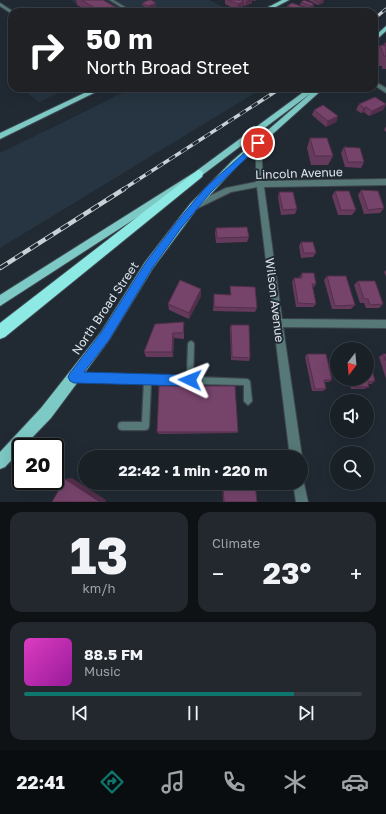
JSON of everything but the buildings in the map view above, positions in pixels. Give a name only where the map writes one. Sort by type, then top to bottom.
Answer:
[{"type":"highway","points":[[0,332],[198,174]]},
{"type":"main road","points":[[271,8],[286,0]]},
{"type":"main road","points":[[378,36],[386,28]]},
{"type":"main road","points":[[0,136],[93,92]]},
{"type":"main road","points":[[0,301],[198,174],[307,92]]},
{"type":"main road","name":"North Broad Street","points":[[0,462],[46,413],[74,377],[105,336],[150,265],[193,207],[235,163],[316,92]]},
{"type":"street","name":"Wilson Avenue","points":[[258,143],[260,184],[295,450]]},
{"type":"street","name":"Lincoln Avenue","points":[[193,207],[229,190],[260,184],[386,182]]},
{"type":"street","points":[[278,323],[386,324]]},
{"type":"street","points":[[300,490],[302,502]]},
{"type":"lane","points":[[111,0],[125,8]]},
{"type":"lane","points":[[190,380],[191,344]]},
{"type":"lane","points":[[74,377],[247,382],[248,401]]},
{"type":"lane","points":[[122,426],[145,426],[148,379]]},
{"type":"shaded area","points":[[71,0],[209,0],[224,8],[82,8]]},
{"type":"shaded area","points":[[26,92],[61,92],[39,102]]},
{"type":"shaded area","points":[[125,92],[256,92],[0,248],[0,153]]},
{"type":"railway","points":[[378,16],[386,9]]},
{"type":"railway","points":[[122,190],[275,92]]},
{"type":"railway","points":[[0,268],[124,189]]},
{"type":"route","points":[[190,380],[74,377],[105,336],[150,265],[178,226],[208,190],[258,143]]}]
